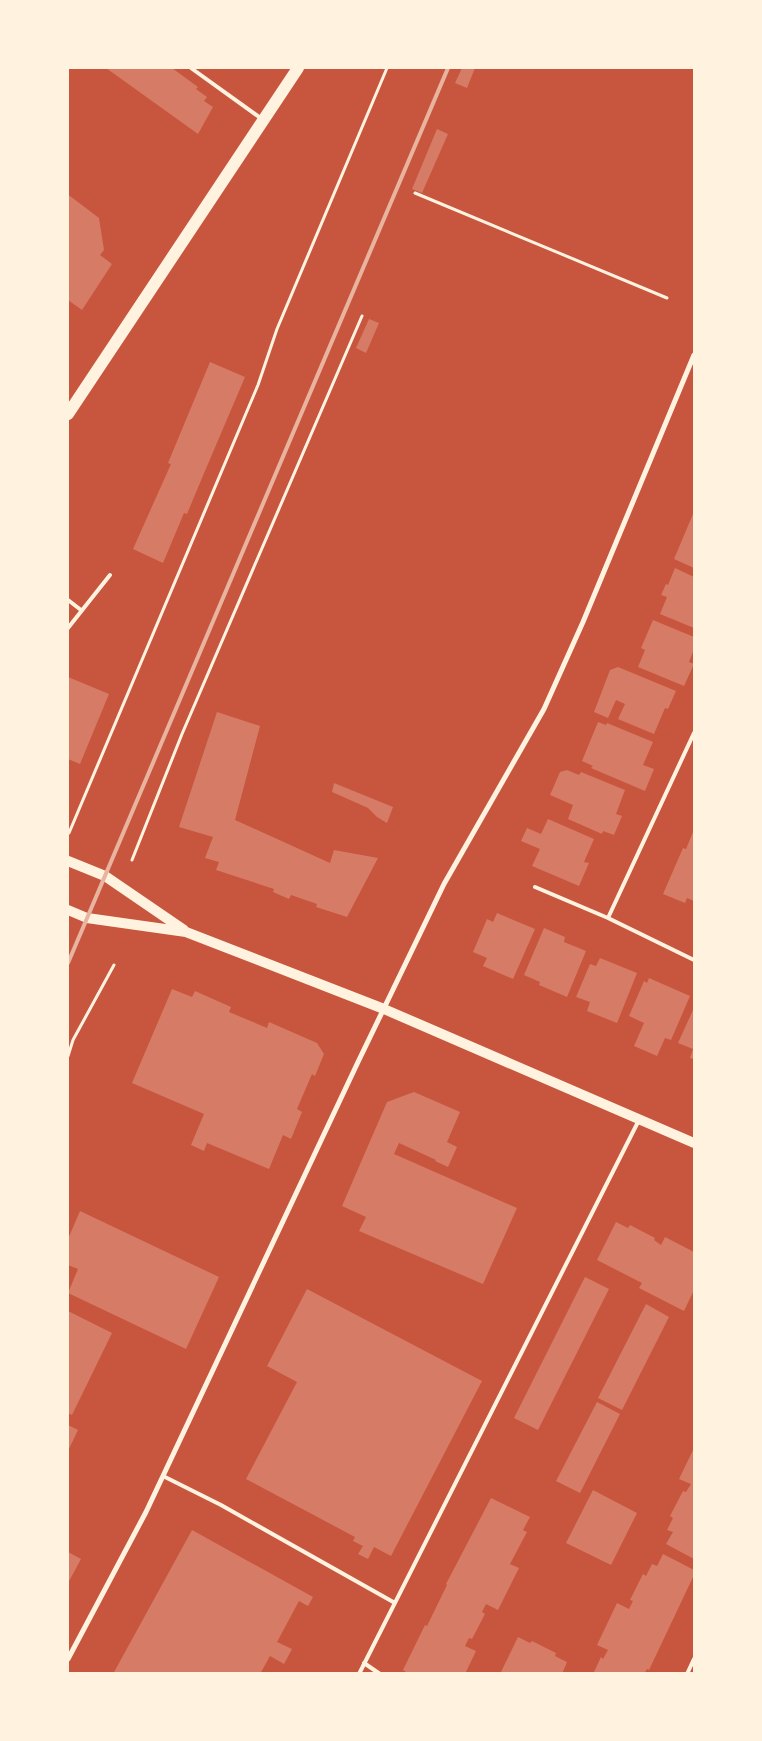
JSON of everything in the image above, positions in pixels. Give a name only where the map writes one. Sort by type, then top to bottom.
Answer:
[{"type":"main road","points":[[283,89],[291,68]]},
{"type":"main road","points":[[68,414],[298,68]]},
{"type":"main road","points":[[68,861],[105,876],[186,932]]},
{"type":"main road","points":[[68,910],[87,918],[186,932],[384,1009],[694,1143]]},
{"type":"street","points":[[68,1659],[146,1512],[444,884],[544,710],[583,622],[694,355]]},
{"type":"lane","points":[[190,68],[197,69],[263,119]]},
{"type":"lane","points":[[68,628],[110,575]]},
{"type":"lane","points":[[68,600],[81,610]]},
{"type":"lane","points":[[608,918],[694,733]]},
{"type":"lane","points":[[534,888],[608,918],[694,960]]},
{"type":"lane","points":[[359,1674],[640,1119]]},
{"type":"lane","points":[[163,1476],[221,1505],[395,1603]]},
{"type":"lane","points":[[687,1674],[694,1659]]},
{"type":"lane","points":[[364,1663],[380,1674]]},
{"type":"path","points":[[69,833],[258,385],[277,329],[387,68]]},
{"type":"path","points":[[415,193],[667,298]]},
{"type":"path","points":[[132,860],[182,734],[362,316]]},
{"type":"path","points":[[68,1056],[73,1040],[114,965]]},
{"type":"building","points":[[106,68],[172,68],[198,87],[196,89],[207,97],[204,101],[213,107],[198,134]]},
{"type":"building","points":[[462,68],[475,68],[467,88],[455,83]]},
{"type":"building","points":[[437,129],[448,134],[422,193],[412,189]]},
{"type":"building","points":[[68,196],[99,218],[104,250],[100,255],[112,264],[82,310],[68,300]]},
{"type":"building","points":[[369,319],[379,323],[366,353],[356,348]]},
{"type":"building","points":[[210,362],[245,377],[187,514],[184,513],[163,563],[133,549],[171,464],[168,463]]},
{"type":"building","points":[[694,515],[694,568],[674,559]]},
{"type":"building","points":[[675,568],[694,577],[694,628],[660,614],[667,597],[661,595],[666,584],[668,585]]},
{"type":"building","points":[[653,620],[694,637],[694,649],[689,662],[694,664],[684,686],[638,667],[645,650],[641,648]]},
{"type":"building","points":[[618,667],[676,691],[668,709],[665,708],[654,734],[618,719],[625,704],[616,700],[608,718],[594,712],[610,670]]},
{"type":"building","points":[[68,677],[109,694],[80,764],[68,759]]},
{"type":"building","points":[[217,712],[260,726],[235,820],[330,863],[334,850],[378,858],[347,917],[316,907],[317,904],[291,895],[289,899],[273,892],[274,889],[216,870],[219,862],[205,858],[213,837],[179,827]]},
{"type":"building","points":[[598,722],[606,725],[607,723],[653,742],[643,765],[654,769],[645,791],[591,768],[593,766],[582,761]]},
{"type":"building","points":[[567,770],[579,775],[581,772],[625,790],[616,814],[622,816],[614,835],[603,831],[602,834],[568,819],[573,805],[550,795],[560,772]]},
{"type":"building","points":[[334,783],[393,807],[387,823],[368,808],[332,792]]},
{"type":"building","points":[[548,819],[594,839],[584,862],[589,863],[579,886],[532,866],[540,849],[521,841],[527,828],[541,834]]},
{"type":"building","points":[[693,832],[694,901],[687,898],[685,903],[663,894],[683,848],[686,849]]},
{"type":"building","points":[[497,913],[535,929],[513,979],[483,966],[487,958],[473,952],[487,919],[493,922]]},
{"type":"building","points":[[544,928],[565,937],[564,942],[586,951],[567,997],[539,985],[540,982],[524,975]]},
{"type":"building","points":[[600,958],[637,973],[617,1023],[587,1011],[590,1002],[576,997],[590,964],[596,966]]},
{"type":"building","points":[[649,978],[690,996],[671,1040],[665,1038],[657,1056],[634,1046],[644,1023],[629,1016],[644,981],[647,983]]},
{"type":"building","points":[[172,989],[192,997],[195,991],[231,1007],[229,1012],[267,1028],[269,1022],[317,1043],[324,1054],[315,1076],[312,1074],[297,1109],[302,1112],[291,1139],[283,1135],[269,1169],[207,1143],[204,1151],[191,1145],[204,1114],[132,1083]]},
{"type":"building","points":[[693,1010],[694,1059],[690,1058],[693,1049],[678,1043]]},
{"type":"building","points":[[414,1092],[460,1112],[447,1142],[457,1147],[448,1167],[399,1143],[394,1154],[517,1208],[483,1284],[359,1231],[366,1217],[342,1206],[387,1102]]},
{"type":"building","points":[[80,1211],[219,1277],[186,1349],[68,1293],[78,1269],[68,1265],[68,1239]]},
{"type":"building","points":[[616,1222],[628,1228],[630,1225],[655,1238],[654,1240],[661,1245],[665,1237],[694,1252],[694,1290],[684,1311],[639,1288],[642,1283],[597,1260]]},
{"type":"building","points":[[585,1277],[609,1289],[538,1430],[514,1418]]},
{"type":"building","points":[[307,1289],[482,1381],[391,1556],[374,1547],[368,1559],[358,1554],[363,1546],[353,1541],[355,1537],[246,1479],[297,1382],[267,1366]]},
{"type":"building","points":[[646,1304],[669,1317],[622,1410],[598,1398]]},
{"type":"building","points":[[68,1311],[112,1333],[72,1415],[68,1413]]},
{"type":"building","points":[[597,1402],[620,1414],[580,1493],[556,1481]]},
{"type":"building","points":[[68,1425],[78,1430],[68,1451]]},
{"type":"building","points":[[694,1448],[694,1559],[666,1544],[673,1532],[667,1530],[673,1518],[670,1516],[683,1491],[686,1492],[691,1484],[679,1479]]},
{"type":"building","points":[[593,1490],[637,1513],[611,1565],[566,1543]]},
{"type":"building","points":[[491,1498],[530,1517],[523,1530],[527,1532],[510,1564],[519,1568],[498,1610],[486,1604],[482,1612],[485,1614],[472,1639],[469,1638],[465,1646],[476,1651],[465,1674],[409,1674],[403,1670]]},
{"type":"building","points":[[192,1530],[313,1597],[308,1606],[299,1601],[277,1642],[292,1649],[284,1664],[270,1656],[260,1674],[113,1674]]},
{"type":"building","points":[[68,1552],[81,1559],[68,1583]]},
{"type":"building","points":[[663,1554],[694,1570],[694,1575],[649,1670],[647,1669],[644,1674],[593,1674],[601,1657],[603,1659],[608,1650],[597,1645],[617,1603],[629,1609],[633,1601],[630,1600],[643,1574],[646,1576],[652,1564],[657,1566]]},
{"type":"building","points":[[518,1637],[530,1643],[532,1641],[556,1653],[555,1656],[567,1662],[562,1674],[500,1674]]},
{"type":"railway","points":[[68,963],[448,68]]}]
